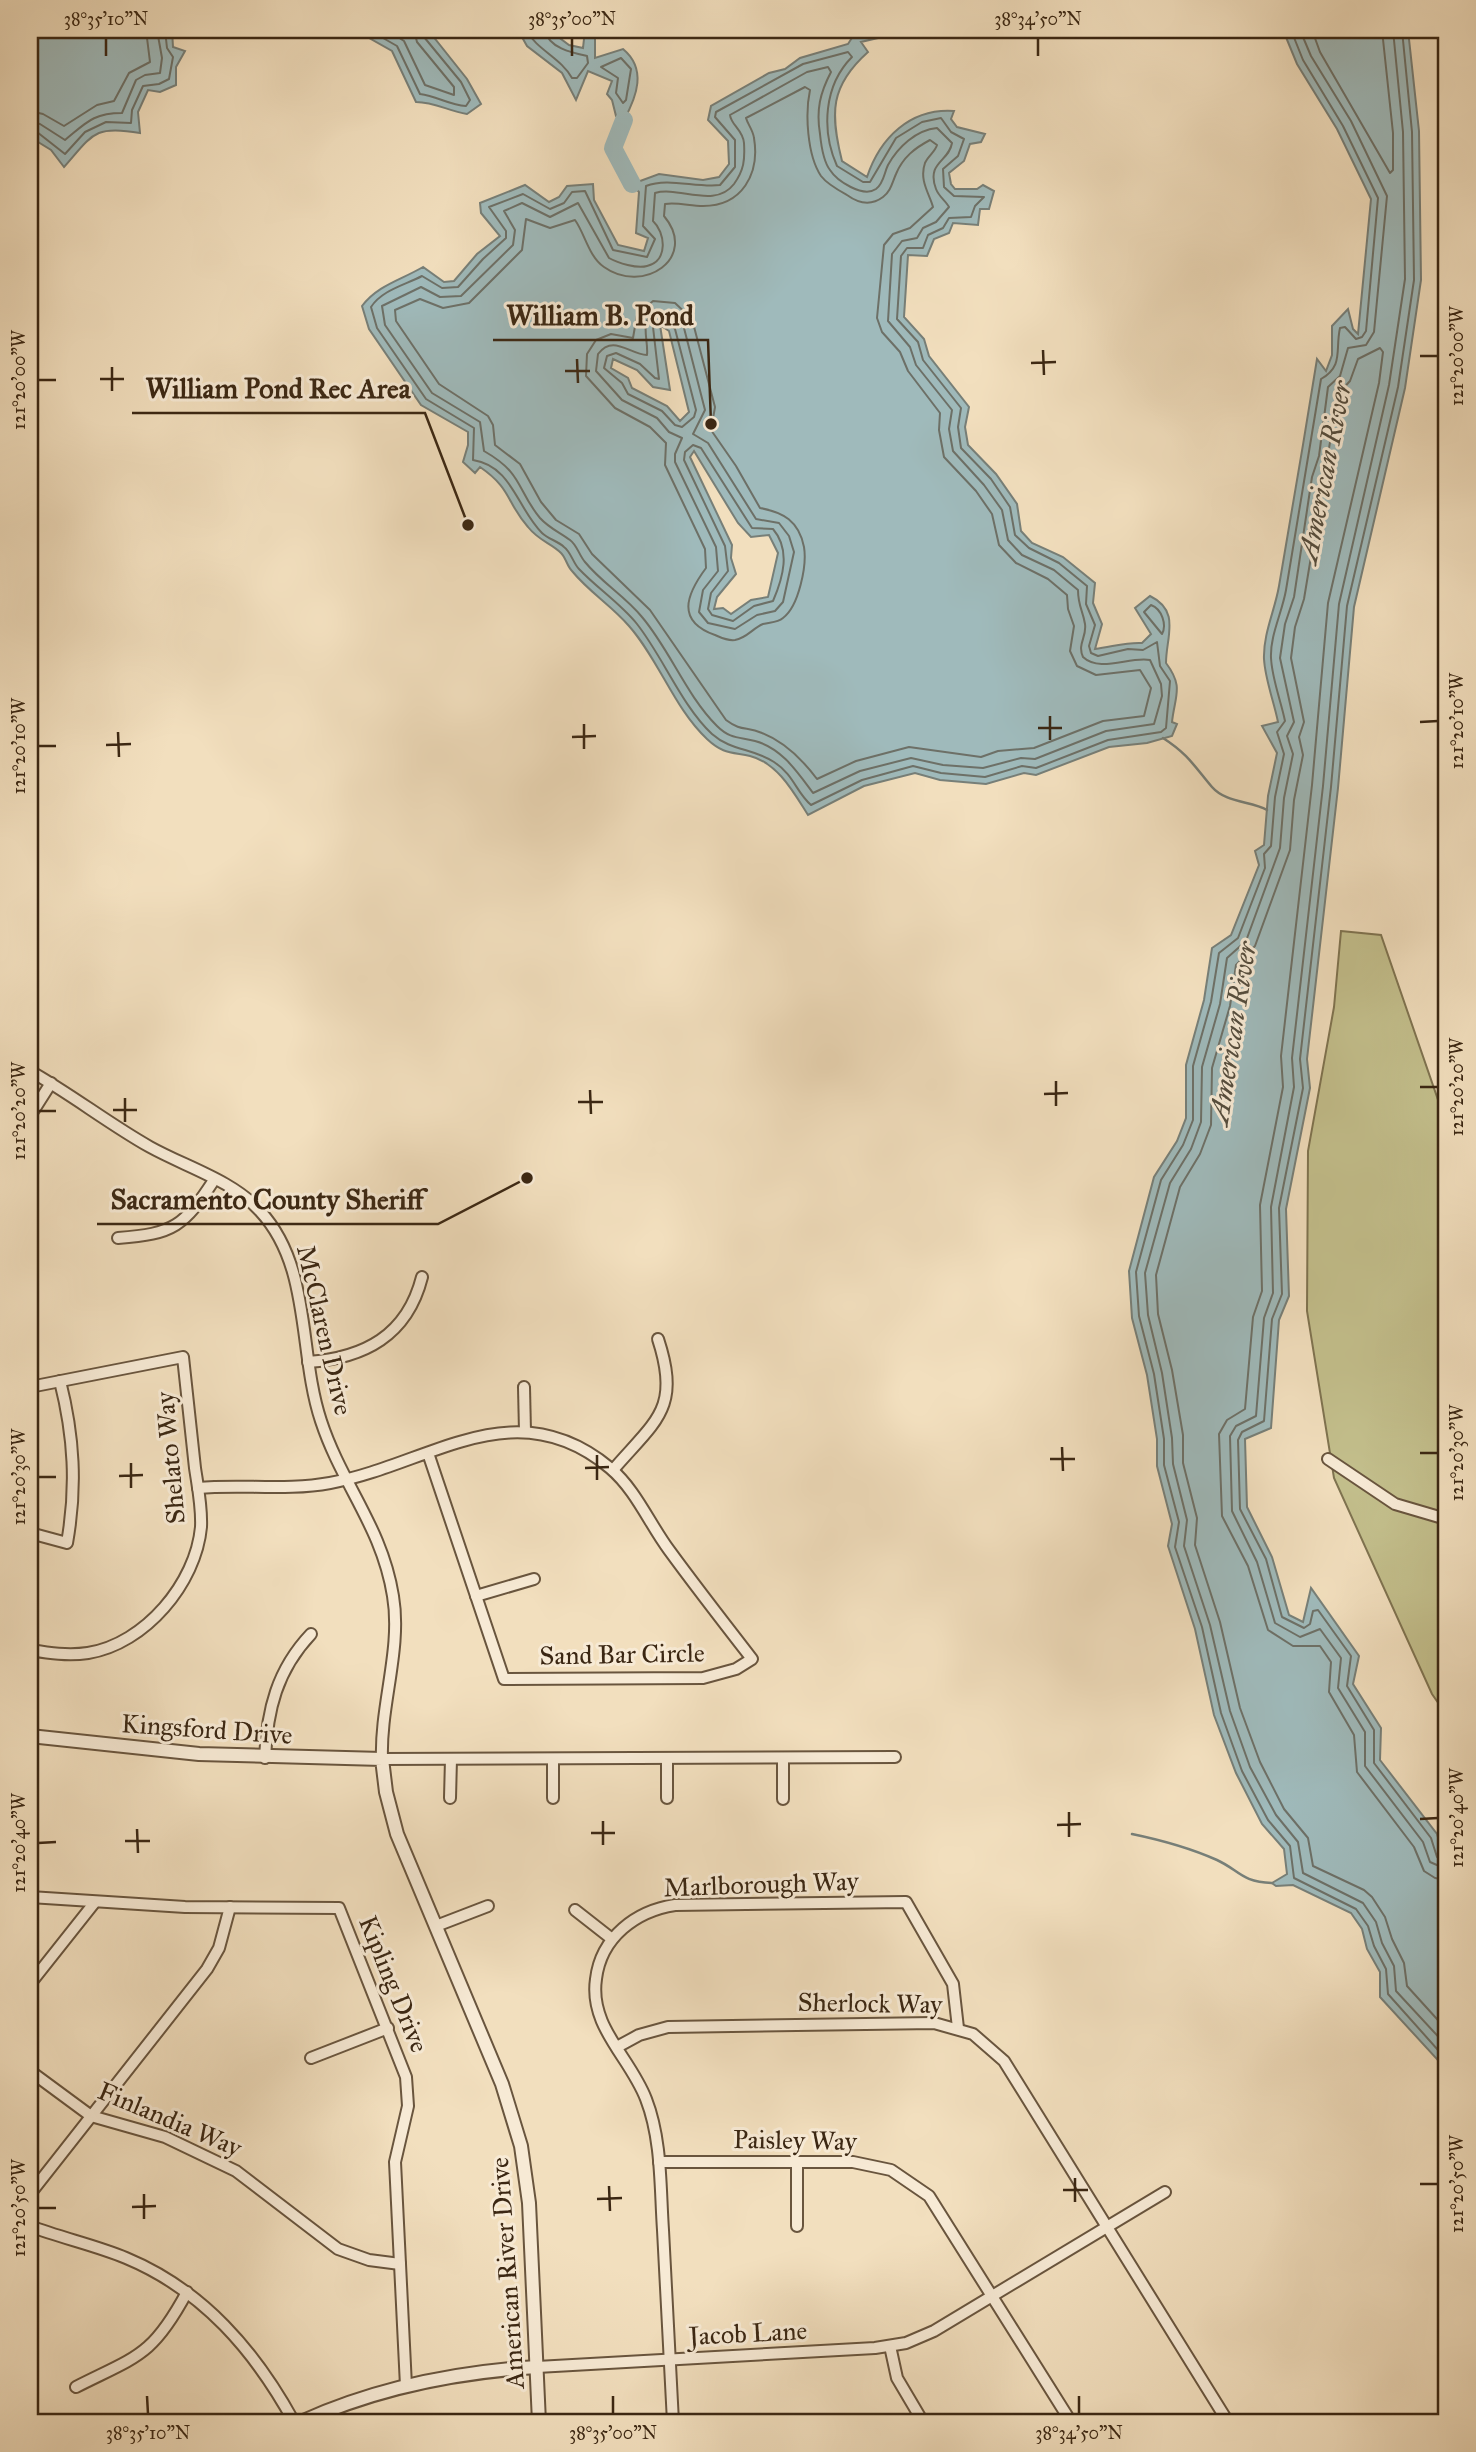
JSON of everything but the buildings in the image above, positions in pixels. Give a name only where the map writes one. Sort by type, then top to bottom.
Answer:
[{"type":"street","name":"McClaren Drive","points":[[30,1070],[128,1134],[253,1203],[281,1239],[294,1273],[308,1362],[321,1421],[346,1480]]},
{"type":"street","points":[[30,1116],[51,1083]]},
{"type":"street","points":[[118,1238],[153,1235],[174,1228],[191,1214],[214,1180]]},
{"type":"street","points":[[308,1362],[349,1357],[381,1341],[412,1304],[422,1277]]},
{"type":"street","points":[[613,1470],[656,1419],[666,1402],[670,1380],[658,1339]]},
{"type":"street","name":"Shelato Way","points":[[30,1650],[58,1654],[89,1653],[119,1643],[145,1626],[181,1583],[195,1554],[201,1523],[183,1357],[60,1381]]},
{"type":"street","points":[[30,1387],[60,1381],[70,1425],[74,1468],[67,1543],[30,1533]]},
{"type":"street","points":[[524,1387],[524,1432]]},
{"type":"street","name":"Sand Bar Circle","points":[[524,1432],[588,1451],[613,1470],[752,1659],[736,1669],[703,1678],[503,1678],[428,1453],[485,1434],[524,1432]]},
{"type":"street","points":[[198,1488],[255,1485],[309,1487],[346,1480],[428,1453]]},
{"type":"street","points":[[1328,1459],[1395,1504],[1446,1519]]},
{"type":"street","name":"American River Drive","points":[[346,1480],[380,1542],[394,1598],[395,1623],[381,1727],[386,1792],[397,1834],[502,2084],[521,2146],[529,2203],[539,2422]]},
{"type":"street","points":[[476,1596],[534,1579]]},
{"type":"street","points":[[265,1758],[269,1712],[275,1690],[288,1662],[311,1634]]},
{"type":"street","name":"Kingsford Drive","points":[[30,1736],[155,1751],[265,1758],[382,1759]]},
{"type":"street","points":[[382,1759],[895,1757]]},
{"type":"street","points":[[783,1758],[783,1799]]},
{"type":"street","points":[[450,1798],[451,1759]]},
{"type":"street","points":[[553,1759],[553,1798]]},
{"type":"street","points":[[667,1759],[667,1798]]},
{"type":"street","name":"Kipling Drive","points":[[30,1897],[230,1908],[340,1908],[402,2063],[408,2091],[405,2120],[395,2162],[406,2386]]},
{"type":"street","points":[[30,1984],[95,1902]]},
{"type":"street","name":"Marlborough Way","points":[[673,2422],[657,2139],[646,2099],[601,2022],[595,1993],[599,1964],[612,1938],[634,1919],[647,1912],[676,1905],[906,1902],[953,1984],[958,2028]]},
{"type":"street","points":[[436,1926],[488,1906]]},
{"type":"street","points":[[30,2194],[216,1956],[230,1908]]},
{"type":"street","points":[[575,1910],[612,1938]]},
{"type":"street","name":"Sherlock Way","points":[[617,2047],[639,2035],[668,2026],[934,2023],[958,2028],[987,2043],[1004,2061],[1228,2422]]},
{"type":"street","points":[[312,2058],[388,2028]]},
{"type":"street","name":"Finlandia Way","points":[[30,2071],[91,2116],[138,2127],[192,2147],[259,2187],[331,2246],[369,2260],[400,2264]]},
{"type":"street","name":"Paisley Way","points":[[659,2162],[861,2162],[905,2177],[939,2208],[1071,2422]]},
{"type":"street","points":[[797,2162],[797,2226]]},
{"type":"street","name":"Jacob Lane","points":[[301,2422],[406,2386],[470,2373],[890,2346],[934,2331],[1165,2192]]},
{"type":"street","points":[[30,2226],[129,2259],[187,2292],[214,2314],[252,2355],[294,2422]]},
{"type":"street","points":[[76,2387],[128,2363],[149,2347],[172,2319],[187,2292]]},
{"type":"street","points":[[890,2346],[897,2378],[923,2422]]},
{"type":"shaded area","points":[[1341,931],[1381,935],[1446,1123],[1446,1714],[1432,1694],[1334,1478],[1307,1311],[1308,1151],[1334,1007]]},
{"type":"water","points":[[30,30],[172,30],[173,47],[185,51],[176,67],[176,85],[160,92],[148,90],[138,112],[140,133],[113,130],[96,135],[64,167],[51,150],[30,137]]},
{"type":"water","points":[[355,30],[428,30],[467,79],[481,104],[467,114],[416,102],[392,51]]},
{"type":"water","points":[[518,30],[549,30],[569,45],[583,48],[585,30],[595,30],[595,58],[623,49],[635,65],[637,74],[636,92],[624,120],[616,116],[612,100],[607,94],[612,81],[588,71],[576,100],[562,73],[527,46]]},
{"type":"water","points":[[857,30],[887,30],[882,37],[861,42],[868,52],[855,64],[840,89],[835,114],[842,161],[867,177],[880,150],[899,128],[911,120],[938,111],[954,111],[951,119],[957,127],[985,134],[981,142],[970,144],[964,161],[949,173],[955,189],[977,189],[983,185],[994,191],[989,209],[980,209],[978,225],[953,223],[949,233],[934,239],[927,256],[908,255],[904,317],[924,339],[929,356],[969,407],[965,427],[968,445],[996,474],[1017,504],[1021,531],[1032,543],[1063,557],[1095,583],[1093,603],[1102,624],[1095,649],[1142,643],[1151,634],[1135,608],[1150,596],[1166,609],[1170,625],[1166,663],[1177,685],[1172,722],[1177,724],[1172,736],[1147,743],[1109,747],[1036,775],[1024,773],[986,784],[940,780],[915,773],[864,786],[808,815],[784,780],[769,765],[750,756],[723,750],[695,727],[629,626],[579,579],[561,553],[532,532],[498,482],[480,467],[475,473],[463,462],[468,445],[468,432],[421,405],[369,329],[362,306],[383,288],[423,267],[444,282],[454,281],[477,254],[500,236],[481,213],[480,203],[525,185],[549,202],[559,197],[567,186],[593,184],[594,200],[618,245],[644,251],[648,238],[636,233],[639,192],[632,184],[659,174],[703,180],[719,177],[729,164],[728,141],[708,120],[711,106],[769,73],[785,69],[800,58],[848,44]],"holes":[[[660,325],[669,331],[689,412],[680,421],[667,406],[632,388],[628,378],[611,368],[613,359],[637,370],[653,387],[670,390]],[[694,451],[738,523],[751,537],[769,535],[778,553],[768,597],[751,600],[731,614],[723,608],[714,609],[717,597],[736,574],[731,558],[732,545],[690,457]]]},
{"type":"water","name":"American River","points":[[1283,30],[1408,30],[1419,131],[1421,280],[1405,388],[1354,607],[1338,788],[1307,1059],[1310,1088],[1286,1209],[1289,1296],[1279,1320],[1271,1428],[1245,1439],[1247,1507],[1272,1557],[1289,1615],[1303,1622],[1311,1588],[1359,1656],[1353,1684],[1381,1728],[1380,1760],[1437,1834],[1446,1864],[1446,2069],[1380,1997],[1380,1972],[1367,1949],[1362,1929],[1351,1913],[1293,1885],[1276,1886],[1272,1883],[1287,1874],[1284,1849],[1262,1824],[1236,1773],[1214,1715],[1195,1629],[1168,1546],[1172,1524],[1157,1466],[1157,1439],[1147,1375],[1132,1318],[1129,1271],[1154,1177],[1177,1141],[1186,1118],[1186,1065],[1204,1000],[1212,948],[1231,935],[1259,865],[1255,851],[1264,845],[1268,796],[1277,753],[1262,726],[1278,722],[1266,674],[1264,650],[1279,586],[1317,359],[1326,371],[1332,355],[1332,326],[1348,309],[1353,329],[1358,334],[1371,199],[1337,129],[1297,64]]},
{"type":"waterway","points":[[624,120],[613,148],[632,184]]},
{"type":"waterway","points":[[1163,738],[1185,755],[1218,792],[1267,810]]},
{"type":"waterway","points":[[1132,1834],[1196,1852],[1217,1860],[1247,1878],[1272,1883]]},
{"type":"place","name":"William B. Pond","points":[[711,424]]},
{"type":"place","name":"William Pond Rec Area","points":[[468,525]]},
{"type":"place","name":"Sacramento County Sheriff","points":[[527,1178]]}]
